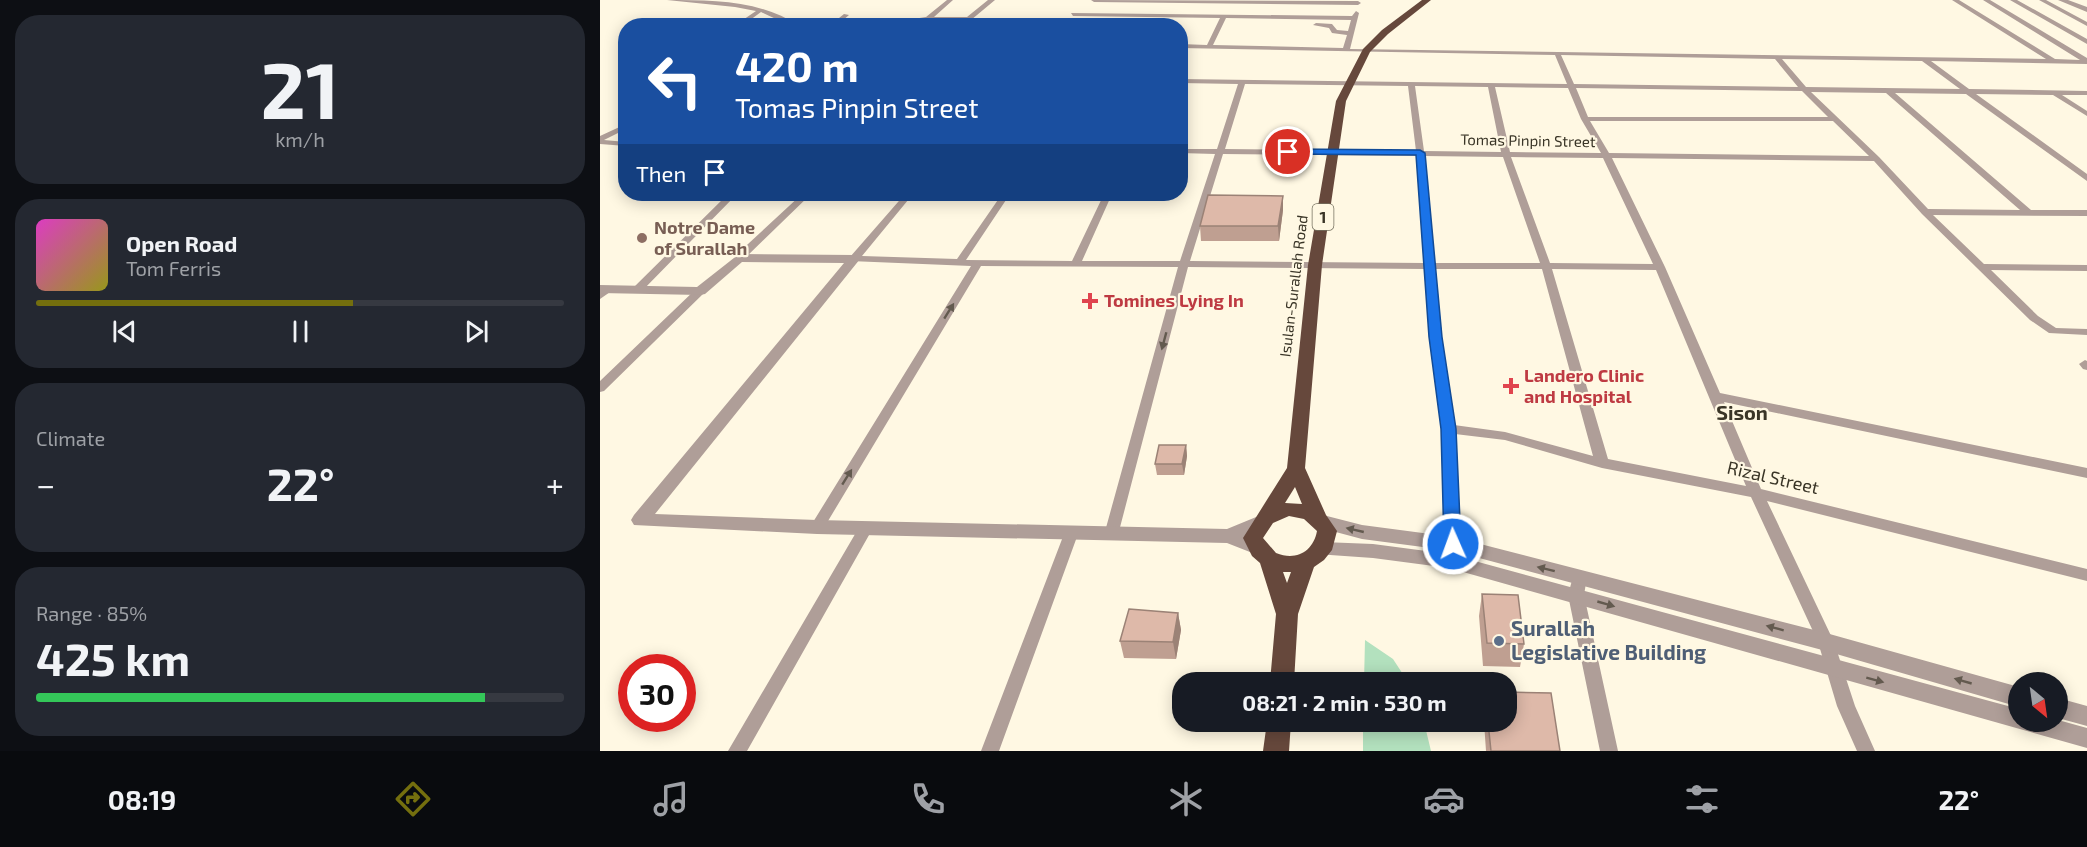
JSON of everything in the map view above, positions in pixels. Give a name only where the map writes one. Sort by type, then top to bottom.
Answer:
[{"type":"highway","name":"Isulan-Surallah Road","points":[[1264,519],[1296,468],[1315,265],[1334,152],[1337,118],[1349,83],[1367,50],[1384,32],[1427,0]]},
{"type":"highway","name":"Isulan-Surallah Road","points":[[1296,468],[1320,519]]},
{"type":"highway","points":[[1264,519],[1289,509],[1309,512],[1320,519]]},
{"type":"highway","name":"1","points":[[1262,553],[1253,538],[1264,519]]},
{"type":"highway","name":"1","points":[[1320,519],[1327,540],[1323,549]]},
{"type":"highway","points":[[1262,553],[1286,564],[1305,562],[1323,549]]},
{"type":"highway","points":[[1262,553],[1287,614]]},
{"type":"highway","points":[[1283,672],[1287,614],[1305,562]]},
{"type":"highway","points":[[1276,751],[1278,732]]},
{"type":"street","points":[[670,0],[762,9],[784,18]]},
{"type":"street","points":[[929,18],[950,0]]},
{"type":"street","points":[[972,18],[992,0]]},
{"type":"street","points":[[1094,0],[1334,7],[1355,18]]},
{"type":"street","points":[[1110,18],[1124,0]]},
{"type":"street","points":[[1955,0],[2054,62]]},
{"type":"street","points":[[1986,0],[2087,62]]},
{"type":"street","points":[[2013,0],[2087,42]]},
{"type":"street","points":[[2042,0],[2087,24]]},
{"type":"street","points":[[2062,0],[2087,10]]},
{"type":"street","points":[[1073,14],[1110,18],[1224,16],[1334,7],[1358,2],[1346,50]]},
{"type":"street","points":[[1081,7],[1334,7]]},
{"type":"street","points":[[749,18],[762,9]]},
{"type":"street","points":[[842,18],[846,15]]},
{"type":"street","points":[[1209,46],[1224,16]]},
{"type":"street","points":[[1312,25],[1330,25],[1334,32],[1352,33]]},
{"type":"street","points":[[1188,46],[2087,62]]},
{"type":"street","points":[[1557,53],[1585,119],[1606,155],[1660,267],[1756,493],[1826,642],[1833,669],[1866,751]]},
{"type":"street","points":[[1776,56],[1804,89],[1876,159],[1924,212],[2045,327],[2057,332],[2087,333]]},
{"type":"street","points":[[1923,59],[2087,178]]},
{"type":"street","points":[[1188,81],[2087,93]]},
{"type":"street","points":[[1111,535],[1184,264],[1242,82]]},
{"type":"street","points":[[1411,83],[1448,429],[1451,552]]},
{"type":"street","points":[[1491,85],[1506,154],[1546,266],[1602,463]]},
{"type":"street","points":[[1889,91],[2030,214]]},
{"type":"street","points":[[2055,93],[2087,114]]},
{"type":"street","points":[[1585,119],[1834,119]]},
{"type":"street","points":[[600,141],[618,131]]},
{"type":"street","points":[[600,141],[618,143]]},
{"type":"street","name":"Tomas Pinpin Street","points":[[1188,151],[1876,159]]},
{"type":"street","points":[[637,290],[726,201]]},
{"type":"street","points":[[600,388],[700,291],[800,201]]},
{"type":"street","points":[[903,201],[640,520],[1071,534],[1229,536],[1264,519]]},
{"type":"street","points":[[959,263],[1001,201]]},
{"type":"street","points":[[1075,264],[1105,201]]},
{"type":"street","points":[[1924,212],[2087,213]]},
{"type":"street","points":[[739,258],[959,263],[1660,267]]},
{"type":"street","points":[[816,527],[978,263]]},
{"type":"street","points":[[1983,267],[2087,268]]},
{"type":"street","points":[[603,292],[700,291]]},
{"type":"street","points":[[1714,396],[2087,473]]},
{"type":"street","name":"Rizal Street","points":[[1448,429],[1505,436],[1602,463],[1756,493],[2087,574]]},
{"type":"street","points":[[1320,519],[1577,586],[1826,642],[2008,694]]},
{"type":"street","points":[[737,751],[866,528]]},
{"type":"street","points":[[990,751],[1071,534]]},
{"type":"street","points":[[1229,536],[1262,553]]},
{"type":"street","points":[[1323,549],[1451,552]]},
{"type":"street","points":[[1577,586],[1833,669],[2008,716]]},
{"type":"street","points":[[1577,586],[1609,751]]},
{"type":"street","points":[[2068,711],[2087,716]]},
{"type":"street","points":[[2064,732],[2087,738]]},
{"type":"green space","points":[[1365,640],[1393,659],[1401,672],[1364,672]]},
{"type":"green space","points":[[1363,732],[1426,732],[1431,751],[1363,751]]},
{"type":"building","points":[[1208,195],[1283,196],[1278,226],[1200,226]]},
{"type":"building","points":[[1159,445],[1186,445],[1182,464],[1155,464]]},
{"type":"building","points":[[1482,594],[1518,595],[1524,644],[1487,643]]},
{"type":"building","points":[[1129,609],[1178,613],[1173,642],[1120,641]]},
{"type":"building","points":[[1517,692],[1551,693],[1560,751],[1491,751],[1489,732],[1517,732]]},
{"type":"place","name":"Notre Dame of Surallah","points":[[642,238]]},
{"type":"place","name":"Tomines Lying In","points":[[1090,301]]},
{"type":"place","name":"Landero Clinic and Hospital","points":[[1511,386]]},
{"type":"place","name":"Surallah Legislative Building","points":[[1499,641]]},
{"type":"district","name":"Sison","points":[[1742,413]]},
{"type":"route","points":[[1288,152],[1420,153],[1436,337],[1448,429],[1453,544]]}]
